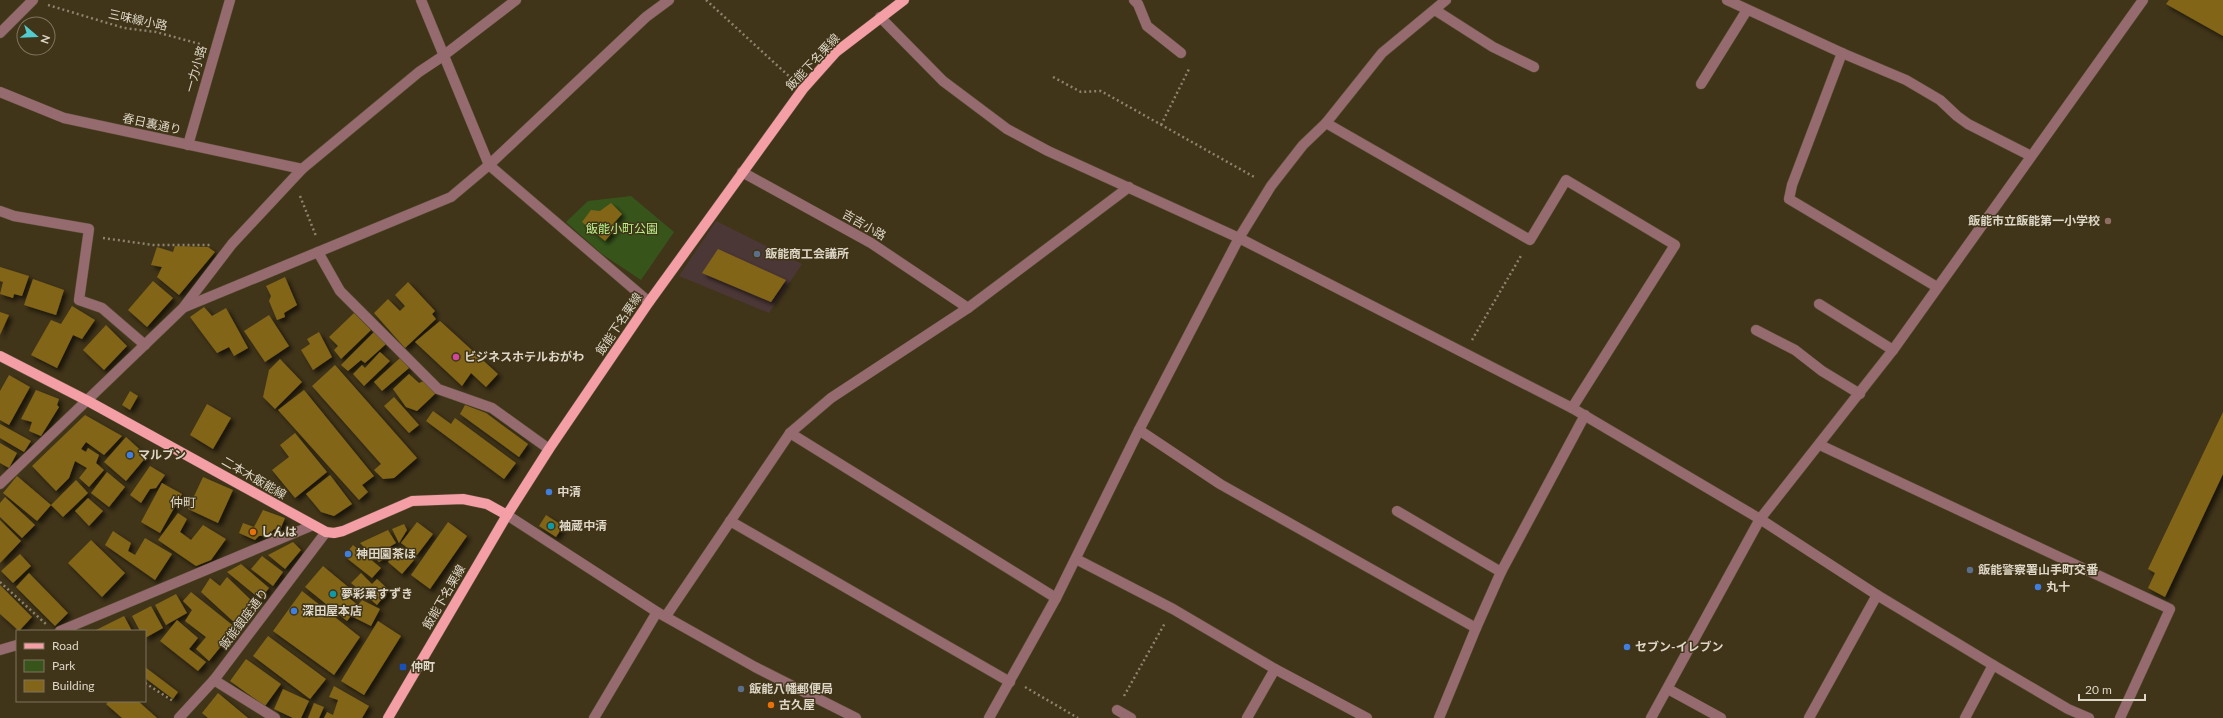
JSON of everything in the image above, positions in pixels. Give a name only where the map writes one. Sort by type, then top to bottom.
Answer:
[{"type":"main road","name":"飯能下名栗線","points":[[388,718],[507,515],[549,449],[649,302],[742,172],[803,89],[836,52],[904,0]]},
{"type":"main road","name":"二本木飯能線","points":[[0,356],[88,401],[311,526],[326,532],[343,531],[412,500],[463,499],[487,504],[507,515]]},
{"type":"street","points":[[0,33],[33,0]]},
{"type":"street","name":"一力小路","points":[[188,145],[230,0]]},
{"type":"street","points":[[421,0],[489,165],[649,302]]},
{"type":"street","points":[[0,484],[183,308],[232,244],[302,169],[419,72],[443,56],[516,0]]},
{"type":"street","points":[[183,308],[451,197],[489,165],[646,17],[669,0]]},
{"type":"street","points":[[1134,0],[1138,4],[1147,26],[1181,53]]},
{"type":"street","points":[[1727,0],[1842,53],[1906,80],[1940,100],[1968,124],[2031,156]]},
{"type":"street","points":[[1651,718],[1760,519],[1820,445],[1893,350],[2143,0]]},
{"type":"street","points":[[989,718],[1056,598],[1139,430],[1239,238],[1271,186],[1303,145],[1326,123],[1382,53],[1438,4],[1492,47],[1534,67]]},
{"type":"street","points":[[1701,84],[1747,10]]},
{"type":"street","points":[[880,17],[943,81],[1007,129],[1048,151],[1239,238],[1465,352],[1585,415],[1760,519],[1877,595],[2068,709],[2089,718]]},
{"type":"street","points":[[1842,53],[1792,185],[1789,199],[1937,287]]},
{"type":"street","name":"春日裏通り","points":[[0,92],[64,118],[302,169]]},
{"type":"street","points":[[1326,123],[1530,240],[1566,180],[1675,245],[1572,408]]},
{"type":"street","name":"吉吉小路","points":[[742,172],[871,243],[968,308]]},
{"type":"street","points":[[594,718],[662,614],[730,521],[790,433],[831,398],[968,308],[1129,187]]},
{"type":"street","points":[[0,211],[14,216],[89,230],[79,300],[102,308],[145,345]]},
{"type":"street","points":[[320,251],[340,291],[438,389],[492,408],[549,449]]},
{"type":"street","points":[[1819,304],[1893,350]]},
{"type":"street","points":[[1756,330],[1795,350],[1822,371],[1860,394]]},
{"type":"street","points":[[1439,718],[1501,572],[1585,415]]},
{"type":"street","points":[[1139,430],[1220,484],[1476,628]]},
{"type":"street","points":[[790,433],[1056,598]]},
{"type":"street","points":[[1820,445],[2170,609],[2120,718]]},
{"type":"street","points":[[1397,512],[1501,572]]},
{"type":"street","points":[[507,515],[662,614],[755,668],[856,718]]},
{"type":"street","points":[[730,521],[1011,681]]},
{"type":"street","points":[[62,630],[311,526]]},
{"type":"street","name":"飯能銀座通り","points":[[183,714],[214,680],[326,532]]},
{"type":"street","points":[[1076,559],[1173,609],[1275,669],[1367,718]]},
{"type":"street","points":[[1809,718],[1877,595]]},
{"type":"street","points":[[0,650],[16,645]]},
{"type":"street","points":[[1965,718],[1994,665]]},
{"type":"street","points":[[1247,718],[1275,669]]},
{"type":"street","points":[[214,680],[274,718]]},
{"type":"street","points":[[1668,688],[1721,718]]},
{"type":"street","points":[[1117,710],[1131,718]]},
{"type":"path","name":"三味線小路","points":[[33,0],[124,28],[156,32],[216,49]]},
{"type":"path","points":[[706,0],[803,89]]},
{"type":"path","points":[[1161,125],[1191,68],[1181,53]]},
{"type":"path","points":[[1053,77],[1081,92],[1101,91],[1271,186]]},
{"type":"path","points":[[293,179],[320,251]]},
{"type":"path","points":[[88,236],[153,245],[232,244]]},
{"type":"path","points":[[1465,352],[1530,240]]},
{"type":"path","points":[[0,582],[49,626]]},
{"type":"path","points":[[1117,710],[1173,609]]},
{"type":"path","points":[[1011,681],[1078,718]]},
{"type":"path","points":[[146,684],[183,714]]},
{"type":"shaded area","name":"飯能商工会議所","points":[[716,221],[802,264],[769,313],[679,276]]},
{"type":"green space","name":"飯能小町公園","points":[[631,196],[674,232],[641,280],[602,254],[566,222],[588,201]]},
{"type":"building","points":[[2169,0],[2223,0],[2223,36],[2166,4]]},
{"type":"building","points":[[611,203],[622,214],[613,224],[617,227],[605,241],[582,222],[591,210],[600,211]]},
{"type":"building","points":[[175,246],[208,247],[215,252],[179,295],[157,277],[162,267],[151,265],[157,247],[173,252]]},
{"type":"building","points":[[718,249],[786,280],[771,302],[702,273]]},
{"type":"building","points":[[0,267],[29,276],[22,296],[14,294],[13,298],[0,294],[3,282],[0,281]]},
{"type":"building","points":[[285,277],[297,305],[284,313],[285,317],[277,320],[269,301],[271,296],[266,286]]},
{"type":"building","points":[[33,279],[64,290],[56,315],[24,305]]},
{"type":"building","points":[[153,281],[173,298],[147,327],[128,310]]},
{"type":"building","points":[[408,282],[435,311],[432,314],[436,319],[405,348],[374,313],[388,299],[400,311],[405,306],[395,295]]},
{"type":"building","points":[[72,306],[95,320],[82,339],[73,335],[57,368],[31,355],[51,320],[61,324]]},
{"type":"building","points":[[204,307],[212,316],[226,308],[248,348],[234,356],[229,347],[217,353],[190,317]]},
{"type":"building","points":[[0,312],[9,315],[0,335]]},
{"type":"building","points":[[354,313],[371,330],[341,359],[334,350],[338,346],[329,337]]},
{"type":"building","points":[[269,315],[289,346],[265,362],[244,331]]},
{"type":"building","name":"ビジネスホテルおがわ","points":[[440,321],[498,374],[486,387],[471,373],[462,386],[415,342]]},
{"type":"building","points":[[106,325],[127,346],[104,370],[83,350]]},
{"type":"building","points":[[319,332],[332,357],[313,370],[301,350],[310,344],[307,339]]},
{"type":"building","points":[[374,332],[386,344],[365,363],[361,360],[348,371],[341,365]]},
{"type":"building","points":[[380,352],[390,361],[364,386],[353,374],[362,365],[365,368]]},
{"type":"building","points":[[400,358],[409,368],[382,391],[374,382]]},
{"type":"building","points":[[280,359],[302,382],[275,409],[263,397],[269,370]]},
{"type":"building","points":[[335,365],[417,458],[394,478],[383,479],[374,470],[381,464],[312,386]]},
{"type":"building","points":[[409,374],[419,383],[424,381],[436,393],[417,411],[406,407],[393,389]]},
{"type":"building","points":[[9,375],[30,387],[9,425],[0,420],[0,391]]},
{"type":"building","points":[[36,390],[59,399],[57,405],[59,407],[41,436],[29,431],[32,422],[21,419]]},
{"type":"building","points":[[304,390],[374,476],[362,485],[368,492],[359,500],[278,410]]},
{"type":"building","points":[[130,391],[138,396],[130,410],[122,405]]},
{"type":"building","points":[[394,397],[419,425],[409,433],[384,406]]},
{"type":"building","points":[[207,404],[231,418],[213,449],[190,435]]},
{"type":"building","points":[[465,405],[486,413],[528,444],[519,457],[460,414]]},
{"type":"building","points":[[433,411],[451,424],[455,418],[516,463],[504,479],[426,421]]},
{"type":"building","points":[[2223,412],[2223,474],[2165,597],[2148,588],[2155,573],[2148,569]]},
{"type":"building","points":[[85,415],[122,436],[104,455],[86,442],[81,449],[86,452],[88,448],[99,455],[96,463],[104,470],[89,487],[79,478],[87,468],[75,461],[69,478],[56,491],[32,466]]},
{"type":"building","points":[[0,424],[31,441],[24,452],[0,438]]},
{"type":"building","points":[[295,433],[327,472],[295,498],[272,470],[289,457],[280,445]]},
{"type":"building","points":[[126,437],[147,456],[126,481],[104,462]]},
{"type":"building","points":[[0,443],[17,453],[9,468],[0,463]]},
{"type":"building","points":[[150,466],[165,475],[156,488],[150,489],[141,503],[130,495]]},
{"type":"building","points":[[107,472],[125,487],[109,507],[91,493]]},
{"type":"building","points":[[330,475],[352,504],[334,516],[321,512],[306,494]]},
{"type":"building","points":[[17,476],[51,505],[37,521],[3,493]]},
{"type":"building","points":[[203,477],[233,490],[218,523],[188,509]]},
{"type":"building","points":[[76,480],[88,493],[63,517],[51,505]]},
{"type":"building","points":[[162,483],[182,494],[160,533],[141,522]]},
{"type":"building","points":[[5,497],[35,525],[22,538],[0,517],[0,503]]},
{"type":"building","points":[[88,498],[103,511],[89,526],[75,511]]},
{"type":"building","points":[[263,510],[285,518],[280,530],[274,529],[269,535],[259,536],[255,540],[239,533],[243,523],[254,527]]},
{"type":"building","points":[[178,513],[187,519],[180,532],[191,540],[203,525],[226,539],[211,560],[196,566],[158,540]]},
{"type":"building","name":"袖蔵中清","points":[[546,515],[563,526],[556,537],[539,526]]},
{"type":"building","points":[[0,520],[21,541],[0,563]]},
{"type":"building","points":[[417,522],[433,534],[417,555],[401,543]]},
{"type":"building","points":[[448,522],[467,536],[430,589],[411,575]]},
{"type":"building","points":[[404,524],[407,530],[399,543],[392,529]]},
{"type":"building","points":[[388,530],[396,543],[386,549],[390,555],[379,562],[360,543]]},
{"type":"building","points":[[113,531],[131,543],[128,551],[135,555],[145,538],[172,554],[155,580],[105,545]]},
{"type":"building","points":[[91,540],[125,573],[102,597],[68,563]]},
{"type":"building","points":[[293,542],[301,550],[285,569],[268,555]]},
{"type":"building","points":[[353,545],[381,568],[372,578],[344,556]]},
{"type":"building","points":[[400,547],[414,560],[402,574],[388,562]]},
{"type":"building","points":[[20,554],[31,566],[13,583],[1,571]]},
{"type":"building","points":[[262,556],[283,572],[273,586],[251,569]]},
{"type":"building","points":[[241,564],[269,588],[260,599],[227,572]]},
{"type":"building","name":"夢彩菓すずき","points":[[323,566],[353,591],[349,598],[358,605],[362,600],[380,609],[371,626],[351,616],[347,621],[305,587]]},
{"type":"building","points":[[29,573],[68,613],[55,626],[16,587]]},
{"type":"building","points":[[361,573],[372,584],[377,579],[389,590],[377,605],[351,583]]},
{"type":"building","points":[[227,577],[253,602],[235,623],[201,592],[210,578],[220,586]]},
{"type":"building","points":[[0,585],[32,617],[20,630],[18,630],[0,614]]},
{"type":"building","points":[[302,591],[360,637],[334,675],[273,631]]},
{"type":"building","points":[[191,592],[236,628],[209,661],[196,649],[206,637],[185,621],[192,610],[183,601]]},
{"type":"building","points":[[176,594],[187,613],[166,625],[155,605]]},
{"type":"building","points":[[151,606],[163,628],[146,637],[146,630],[139,630],[132,616]]},
{"type":"building","points":[[124,616],[131,630],[96,630]]},
{"type":"building","points":[[177,620],[198,638],[189,649],[206,662],[198,671],[160,641]]},
{"type":"building","points":[[378,621],[401,636],[364,695],[341,681]]},
{"type":"building","points":[[268,636],[326,679],[310,699],[253,656]]},
{"type":"building","points":[[246,659],[281,684],[265,706],[230,681]]},
{"type":"building","points":[[146,668],[178,692],[173,699],[146,679]]},
{"type":"building","points":[[334,686],[369,706],[362,718],[324,718],[327,712],[333,715],[338,700],[329,697]]},
{"type":"building","points":[[283,689],[309,701],[301,718],[293,718],[274,709]]},
{"type":"building","points":[[218,693],[248,718],[208,718],[202,713]]},
{"type":"building","points":[[108,702],[139,702],[157,718],[122,718],[106,704]]},
{"type":"building","points":[[314,703],[324,707],[319,718],[308,718]]},
{"type":"place","name":"飯能市立飯能第一小学校","points":[[2108,221]]},
{"type":"place","name":"飯能商工会議所","points":[[757,254]]},
{"type":"place","name":"ビジネスホテルおがわ","points":[[456,357]]},
{"type":"place","name":"マルブン","points":[[130,455]]},
{"type":"place","name":"中清","points":[[549,492]]},
{"type":"place","name":"袖蔵中清","points":[[551,526]]},
{"type":"place","name":"しんは","points":[[253,532]]},
{"type":"place","name":"神田園茶ほ","points":[[348,554]]},
{"type":"place","name":"飯能警察署山手町交番","points":[[1970,570]]},
{"type":"place","name":"丸十","points":[[2038,587]]},
{"type":"place","name":"夢彩菓すずき","points":[[333,594]]},
{"type":"place","name":"深田屋本店","points":[[294,611]]},
{"type":"place","name":"セブン-イレブン","points":[[1627,647]]},
{"type":"place","name":"仲町","points":[[403,667]]},
{"type":"place","name":"飯能八幡郵便局","points":[[741,689]]},
{"type":"place","name":"古久屋","points":[[771,705]]},
{"type":"district","name":"仲町","points":[[183,502]]}]
